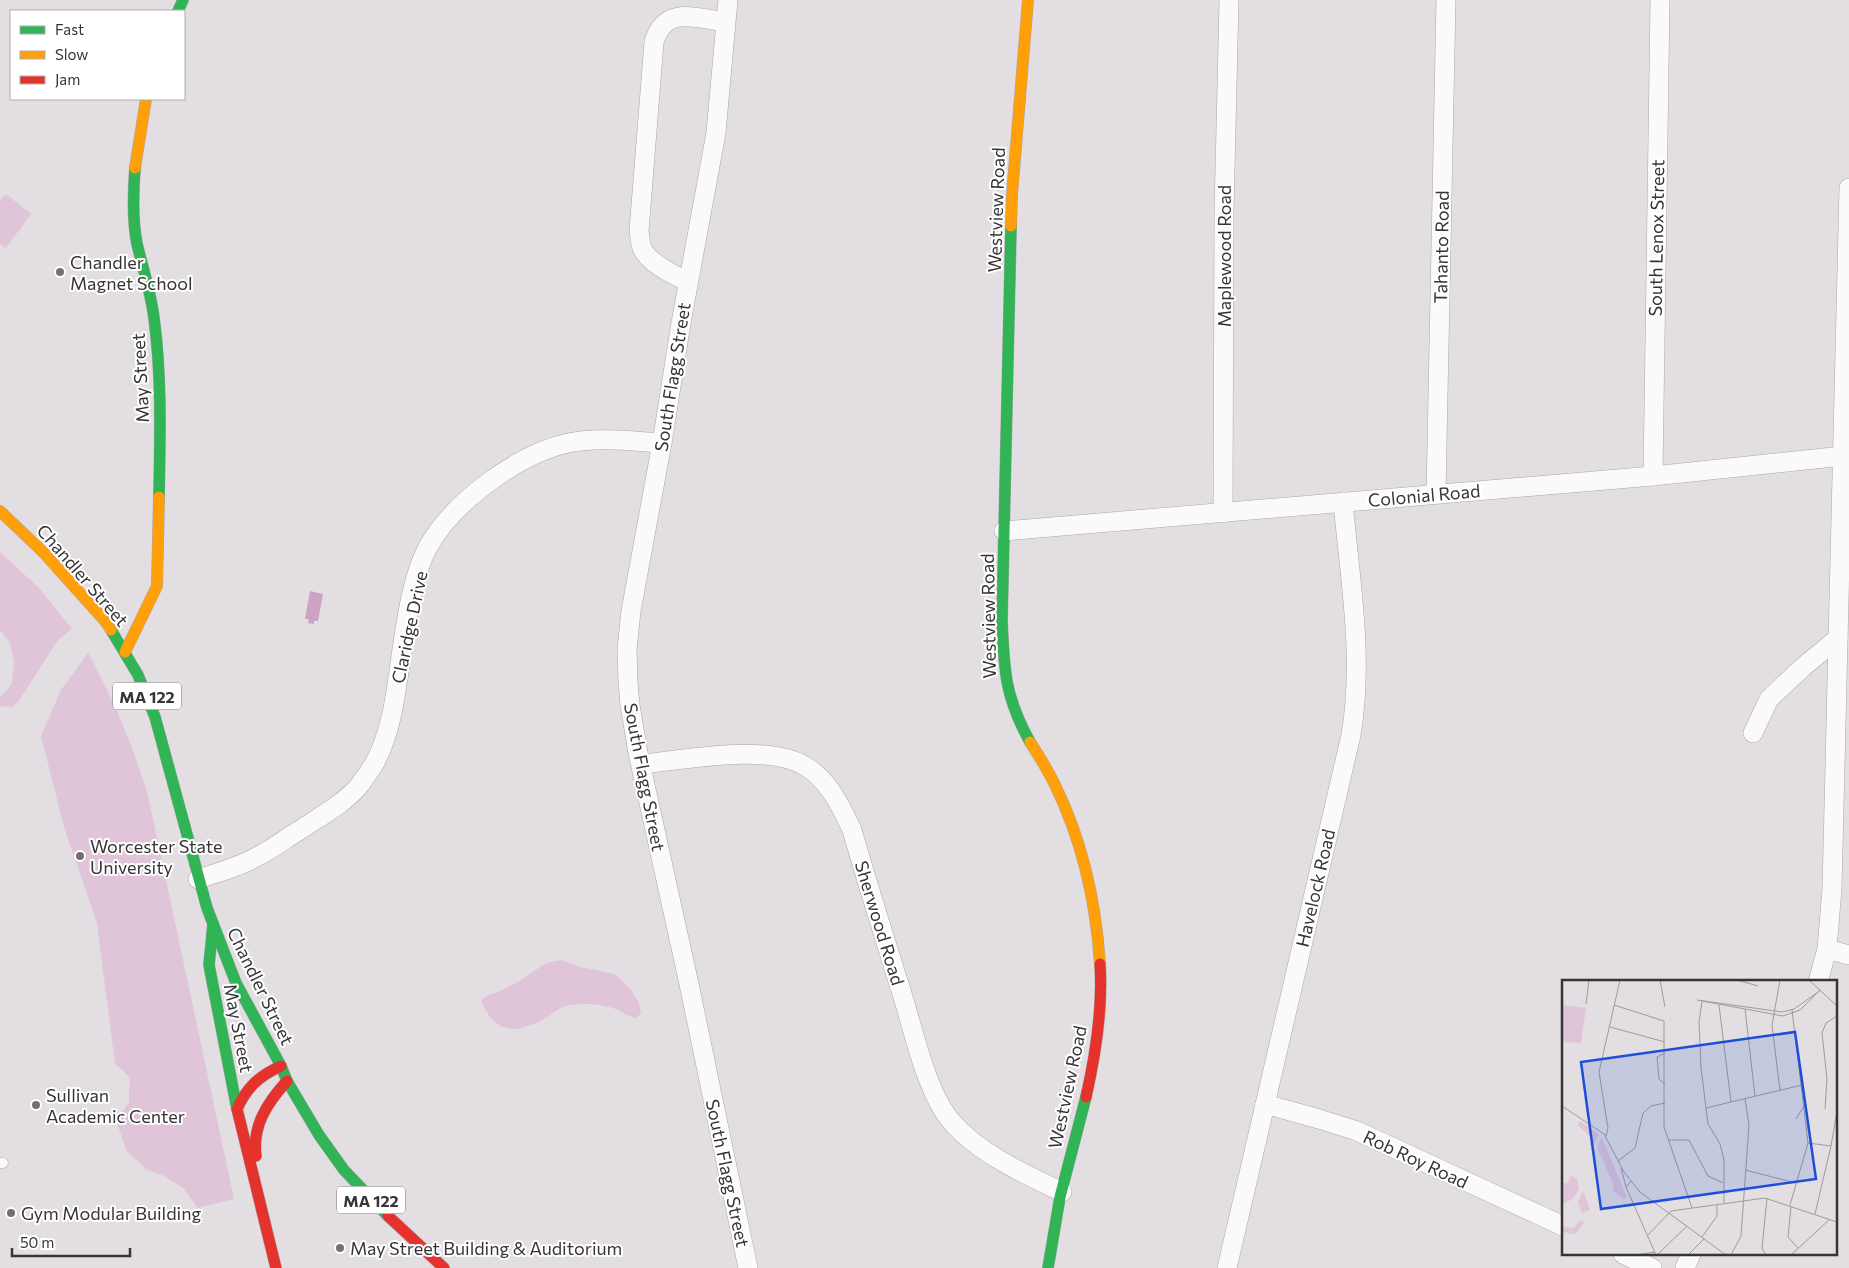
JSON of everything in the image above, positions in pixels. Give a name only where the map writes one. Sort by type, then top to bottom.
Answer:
[{"type":"street","name":"South Flagg Street","points":[[728,0],[716,133],[688,282],[633,602],[627,649],[630,706],[641,764],[748,1268]]},
{"type":"street","name":"Westview Road","points":[[1028,0],[1012,195],[1002,620],[1005,676],[1016,717],[1044,764],[1067,812],[1084,867],[1098,935],[1100,994],[1098,1031],[1090,1080],[1053,1228],[1048,1268]]},
{"type":"street","name":"Maplewood Road","points":[[1223,513],[1224,212],[1229,0]]},
{"type":"street","name":"Tahanto Road","points":[[1436,494],[1446,0]]},
{"type":"street","name":"South Lenox Street","points":[[1653,476],[1660,0]]},
{"type":"street","name":"South Flagg Street","points":[[688,282],[653,261],[642,249],[639,231],[654,42],[660,27],[675,16],[726,22]]},
{"type":"street","name":"May Street","points":[[124,652],[157,586],[161,406],[159,361],[154,316],[137,242],[132,200],[135,165],[146,100]]},
{"type":"street","points":[[1819,980],[1827,949],[1832,889],[1849,188]]},
{"type":"street","name":"Claridge Drive","points":[[198,879],[238,866],[258,856],[332,808],[357,788],[373,765],[385,737],[393,708],[405,629],[416,580],[428,548],[446,521],[468,499],[507,470],[542,450],[569,443],[596,440],[662,442]]},
{"type":"street","name":"Colonial Road","points":[[1004,531],[1653,476],[1843,456]]},
{"type":"street","name":"Havelock Road","points":[[1226,1268],[1351,735],[1356,704],[1357,647],[1343,502]]},
{"type":"street","name":"Chandler Street","points":[[0,511],[44,553],[105,621],[138,675],[155,717],[169,764],[198,879],[212,924],[236,983],[281,1066],[287,1081],[319,1134],[344,1170],[374,1203],[444,1268]]},
{"type":"street","points":[[1753,733],[1769,699],[1838,638]]},
{"type":"street","name":"Sherwood Road","points":[[641,764],[724,756],[780,756],[805,766],[823,781],[839,802],[852,830],[914,1035],[942,1109],[964,1135],[976,1144],[1029,1177],[1062,1192]]},
{"type":"street","name":"May Street","points":[[212,924],[209,965],[237,1109],[276,1268]]},
{"type":"street","points":[[1827,949],[1849,955]]},
{"type":"street","name":"May Street","points":[[237,1109],[244,1093],[263,1074],[281,1066]]},
{"type":"street","name":"May Street","points":[[256,1182],[255,1134],[262,1115],[273,1097],[287,1081]]},
{"type":"street","name":"Rob Roy Road","points":[[1265,1104],[1357,1131],[1562,1226]]},
{"type":"street","points":[[1627,1256],[1652,1268]]},
{"type":"street","points":[[1685,1268],[1690,1256]]},
{"type":"shaded area","points":[[6,194],[31,214],[6,248],[0,244],[0,200]]},
{"type":"shaded area","points":[[0,552],[39,588],[72,629],[58,640],[18,702],[12,707],[0,706],[0,698],[12,684],[14,663],[10,643],[0,630]]},
{"type":"shaded area","points":[[310,591],[323,594],[318,621],[314,621],[314,624],[308,623],[309,619],[305,619]]},
{"type":"shaded area","points":[[88,653],[106,686],[121,720],[147,791],[234,1199],[198,1208],[183,1188],[164,1176],[146,1169],[126,1150],[114,1113],[122,1112],[129,1103],[130,1081],[129,1077],[115,1064],[97,923],[64,827],[41,736],[61,690]]},
{"type":"shaded area","points":[[562,960],[580,967],[615,974],[630,989],[639,1003],[641,1013],[636,1018],[607,1006],[569,1005],[538,1022],[510,1029],[494,1021],[487,1013],[481,1001],[486,996],[518,982],[546,963]]},
{"type":"traffic: fast","points":[[178,10],[183,0]]},
{"type":"traffic: fast","points":[[135,168],[133,206],[135,235],[153,309],[157,340],[160,408],[159,497]]},
{"type":"traffic: fast","points":[[1011,226],[1002,620],[1007,683],[1015,711],[1030,742]]},
{"type":"traffic: fast","points":[[111,630],[138,675],[155,717],[207,908],[236,983],[281,1066],[287,1081],[319,1135],[344,1170],[388,1216]]},
{"type":"traffic: fast","points":[[213,924],[209,965],[237,1109]]},
{"type":"traffic: fast","points":[[1048,1268],[1060,1197],[1086,1097]]},
{"type":"traffic: slow","points":[[1011,226],[1028,0]]},
{"type":"traffic: slow","points":[[135,168],[146,100]]},
{"type":"traffic: slow","points":[[125,652],[157,586],[159,497]]},
{"type":"traffic: slow","points":[[0,511],[44,553],[111,630]]},
{"type":"traffic: slow","points":[[1030,742],[1046,768],[1065,806],[1080,850],[1091,895],[1100,964]]},
{"type":"traffic: jam","points":[[1086,1097],[1098,1030],[1101,981],[1100,964]]},
{"type":"traffic: jam","points":[[276,1268],[237,1109],[245,1094],[254,1083],[281,1066]]},
{"type":"traffic: jam","points":[[256,1156],[256,1135],[262,1116],[267,1106],[287,1081]]},
{"type":"traffic: jam","points":[[388,1216],[444,1268]]},
{"type":"place","name":"Chandler Magnet School","points":[[60,272]]},
{"type":"place","name":"Worcester State University","points":[[80,856]]},
{"type":"place","name":"Sullivan Academic Center","points":[[36,1105]]},
{"type":"place","name":"Gym Modular Building","points":[[11,1213]]},
{"type":"place","name":"May Street Building & Auditorium","points":[[340,1248]]}]
